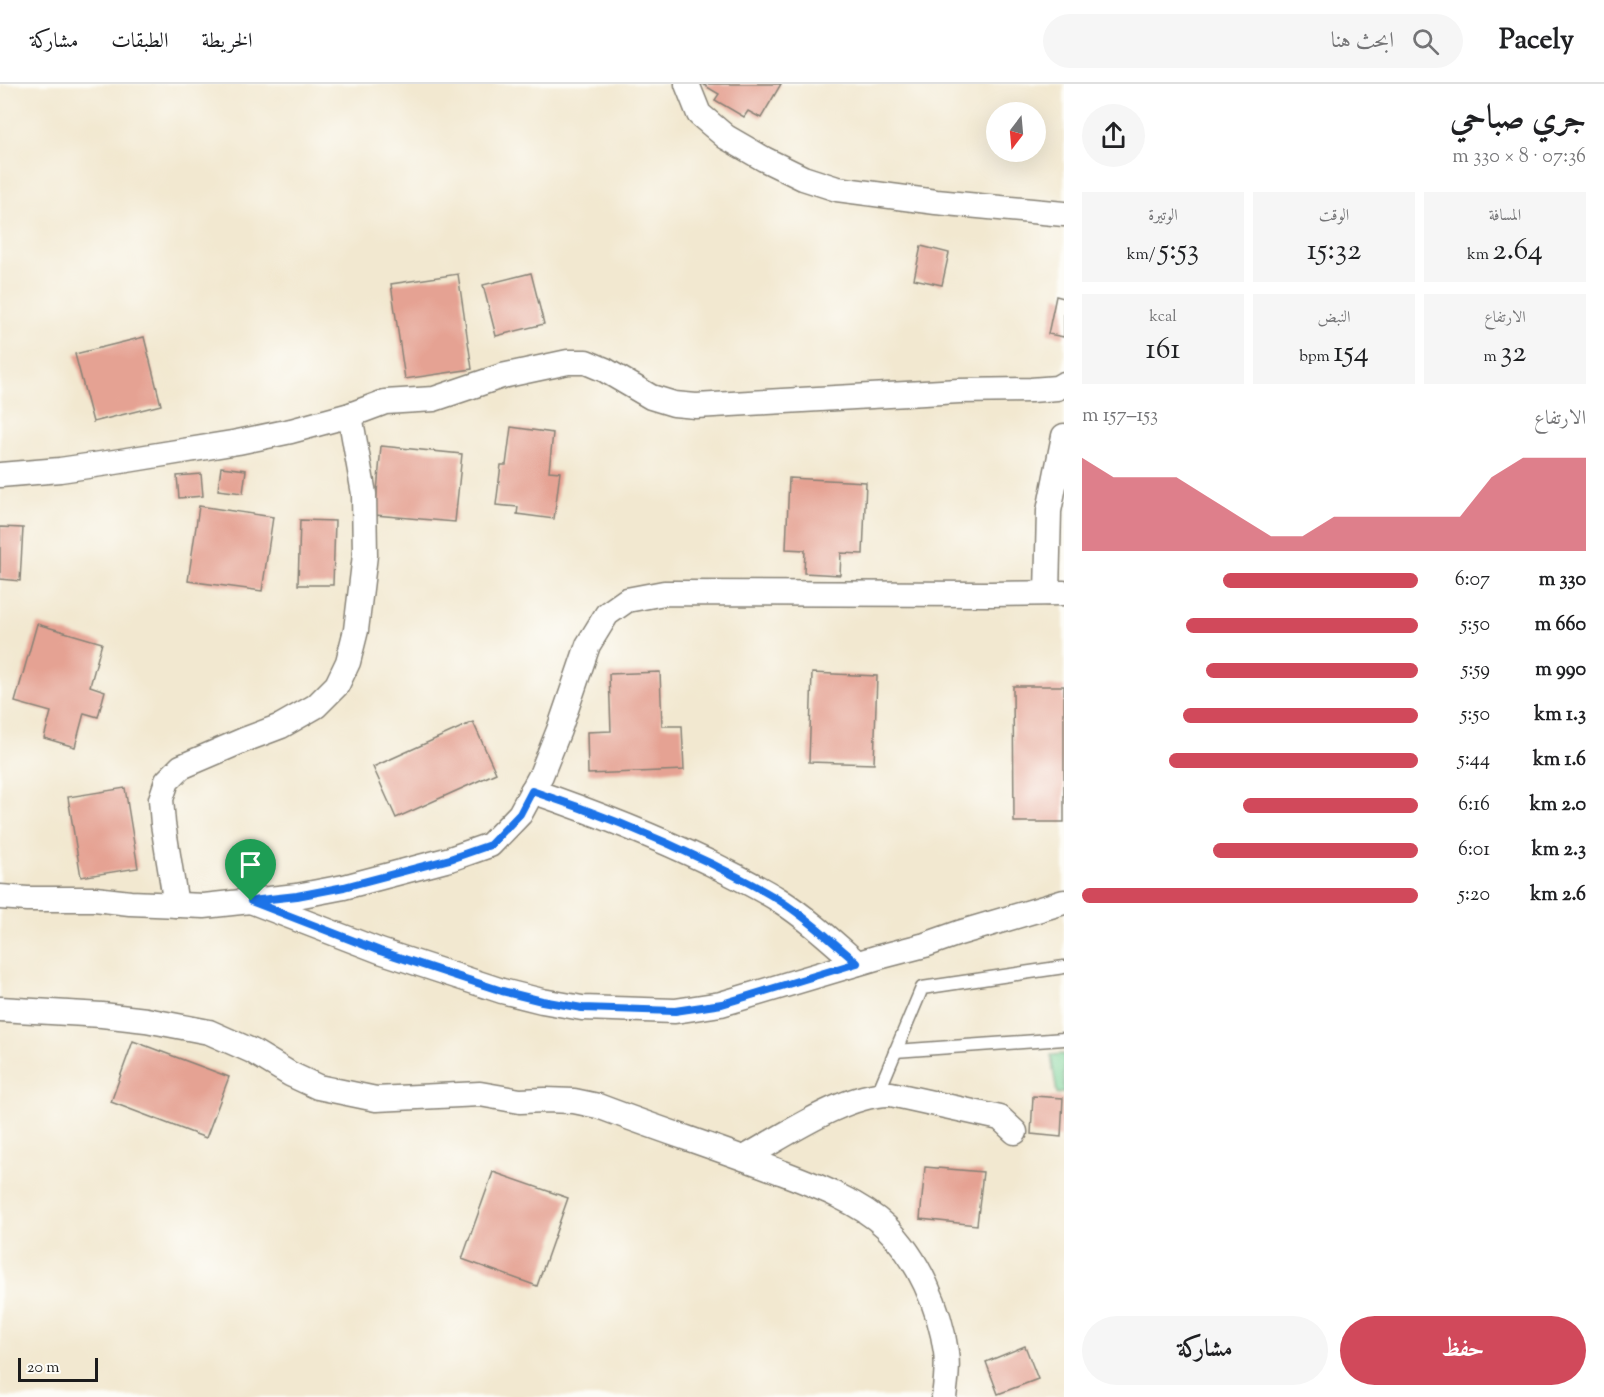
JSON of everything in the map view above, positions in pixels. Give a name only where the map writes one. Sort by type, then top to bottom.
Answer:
[{"type":"street","points":[[687,84],[699,114],[726,137],[803,178],[837,189],[1064,214]]},
{"type":"street","points":[[0,475],[115,462],[238,442],[350,415],[385,402],[434,399],[502,376],[568,362],[586,362],[605,370],[651,397],[674,404],[696,406],[958,391],[1031,390],[1056,388],[1064,384]]},
{"type":"street","points":[[176,905],[161,799],[167,781],[181,767],[281,726],[316,706],[337,685],[348,662],[356,630],[366,555],[364,494],[350,415]]},
{"type":"street","points":[[0,897],[95,899],[204,906],[297,896],[344,887],[450,859],[490,845],[520,814],[541,775],[588,645],[607,614],[627,600],[664,593],[1055,593],[1049,511],[1064,436]]},
{"type":"street","points":[[532,791],[590,810],[665,841],[735,875],[778,899],[813,924],[857,963]]},
{"type":"street","points":[[251,901],[380,951],[502,991],[582,1008],[675,1011],[722,1004],[1064,902]]},
{"type":"street","points":[[0,1009],[102,1015],[146,1020],[209,1032],[252,1051],[290,1074],[318,1087],[376,1099],[480,1094],[520,1101],[564,1101],[598,1106],[814,1185],[858,1206],[885,1226],[915,1266],[935,1305],[946,1353],[947,1375],[944,1397]]},
{"type":"street","points":[[744,1158],[828,1111],[878,1094],[891,1094],[1000,1118],[1015,1132]]},
{"type":"lane","points":[[878,1094],[922,988],[1064,967]]},
{"type":"lane","points":[[895,1052],[1064,1039]]},
{"type":"green space","points":[[1064,1054],[1064,1093],[1057,1094],[1051,1055]]},
{"type":"building","points":[[702,84],[781,84],[761,118],[748,111],[744,117],[715,100],[719,94]]},
{"type":"building","points":[[921,246],[949,253],[942,285],[914,279]]},
{"type":"building","points":[[531,273],[544,324],[496,336],[483,285]]},
{"type":"building","points":[[458,274],[472,369],[405,379],[391,284]]},
{"type":"building","points":[[1056,296],[1064,298],[1064,337],[1048,334]]},
{"type":"building","points":[[144,337],[161,405],[93,422],[75,354]]},
{"type":"building","points":[[511,427],[553,433],[549,471],[560,472],[554,519],[517,514],[518,507],[496,505],[501,465],[506,465]]},
{"type":"building","points":[[381,446],[462,454],[455,522],[375,515]]},
{"type":"building","points":[[221,467],[246,470],[243,493],[218,490]]},
{"type":"building","points":[[201,474],[203,496],[179,498],[177,476]]},
{"type":"building","points":[[789,478],[866,482],[863,554],[841,553],[840,575],[804,573],[805,550],[786,549]]},
{"type":"building","points":[[199,506],[273,517],[262,591],[188,581]]},
{"type":"building","points":[[300,520],[335,521],[333,585],[298,585]]},
{"type":"building","points":[[0,527],[23,528],[20,581],[0,579]]},
{"type":"building","points":[[37,624],[102,643],[90,686],[105,691],[98,717],[84,713],[75,747],[44,738],[51,712],[15,702]]},
{"type":"building","points":[[660,672],[662,726],[682,726],[684,770],[588,774],[587,732],[611,731],[609,674]]},
{"type":"building","points":[[812,673],[877,676],[874,764],[809,762]]},
{"type":"building","points":[[1013,686],[1064,686],[1064,822],[1014,822]]},
{"type":"building","points":[[473,722],[496,773],[396,818],[373,767]]},
{"type":"building","points":[[125,788],[138,868],[81,877],[68,797]]},
{"type":"building","points":[[133,1041],[229,1077],[206,1138],[111,1102]]},
{"type":"building","points":[[1033,1096],[1063,1098],[1061,1137],[1031,1134]]},
{"type":"building","points":[[925,1167],[983,1172],[977,1225],[920,1219]]},
{"type":"building","points":[[493,1172],[568,1198],[537,1286],[462,1259]]},
{"type":"building","points":[[1025,1346],[1038,1379],[998,1394],[986,1362]]},
{"type":"route","points":[[532,791],[590,810],[665,841],[735,875],[778,899],[813,924],[857,963],[722,1004],[675,1011],[582,1008],[502,991],[380,951],[251,901],[297,896],[344,887],[450,859],[490,845],[520,814],[532,791]]}]
